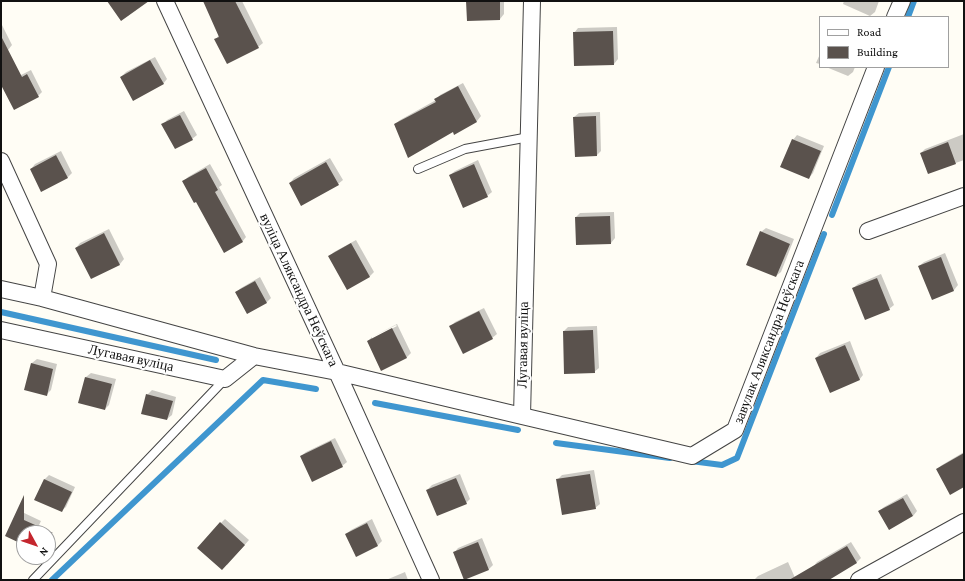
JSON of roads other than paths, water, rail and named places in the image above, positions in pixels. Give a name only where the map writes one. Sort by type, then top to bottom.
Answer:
[{"type":"street","name":"вуліца Аляксандра Неўскага","points":[[165,1],[431,580]]},
{"type":"street","name":"Лугавая вуліца","points":[[522,416],[532,1]]},
{"type":"street","points":[[895,16],[902,1]]},
{"type":"street","name":"завулак Аляксандра Неўскага","points":[[522,416],[692,456],[735,430],[876,68]]},
{"type":"street","points":[[1,161],[48,264],[42,298]]},
{"type":"street","points":[[868,231],[964,196]]},
{"type":"street","points":[[1,289],[42,298],[254,356],[336,372],[522,416]]},
{"type":"street","name":"Лугавая вуліца","points":[[1,330],[225,379]]},
{"type":"street","points":[[225,379],[254,356]]},
{"type":"street","points":[[859,580],[964,522]]},
{"type":"lane","points":[[418,169],[465,149],[528,137]]},
{"type":"lane","points":[[33,580],[225,379]]},
{"type":"waterway","points":[[908,16],[914,1]]},
{"type":"waterway","points":[[832,215],[889,68]]},
{"type":"waterway","points":[[691,461],[722,465],[737,458],[824,234]]},
{"type":"waterway","points":[[1,312],[216,360]]},
{"type":"waterway","points":[[52,580],[263,380],[316,389]]},
{"type":"waterway","points":[[375,403],[518,430]]},
{"type":"waterway","points":[[556,443],[670,458]]}]
